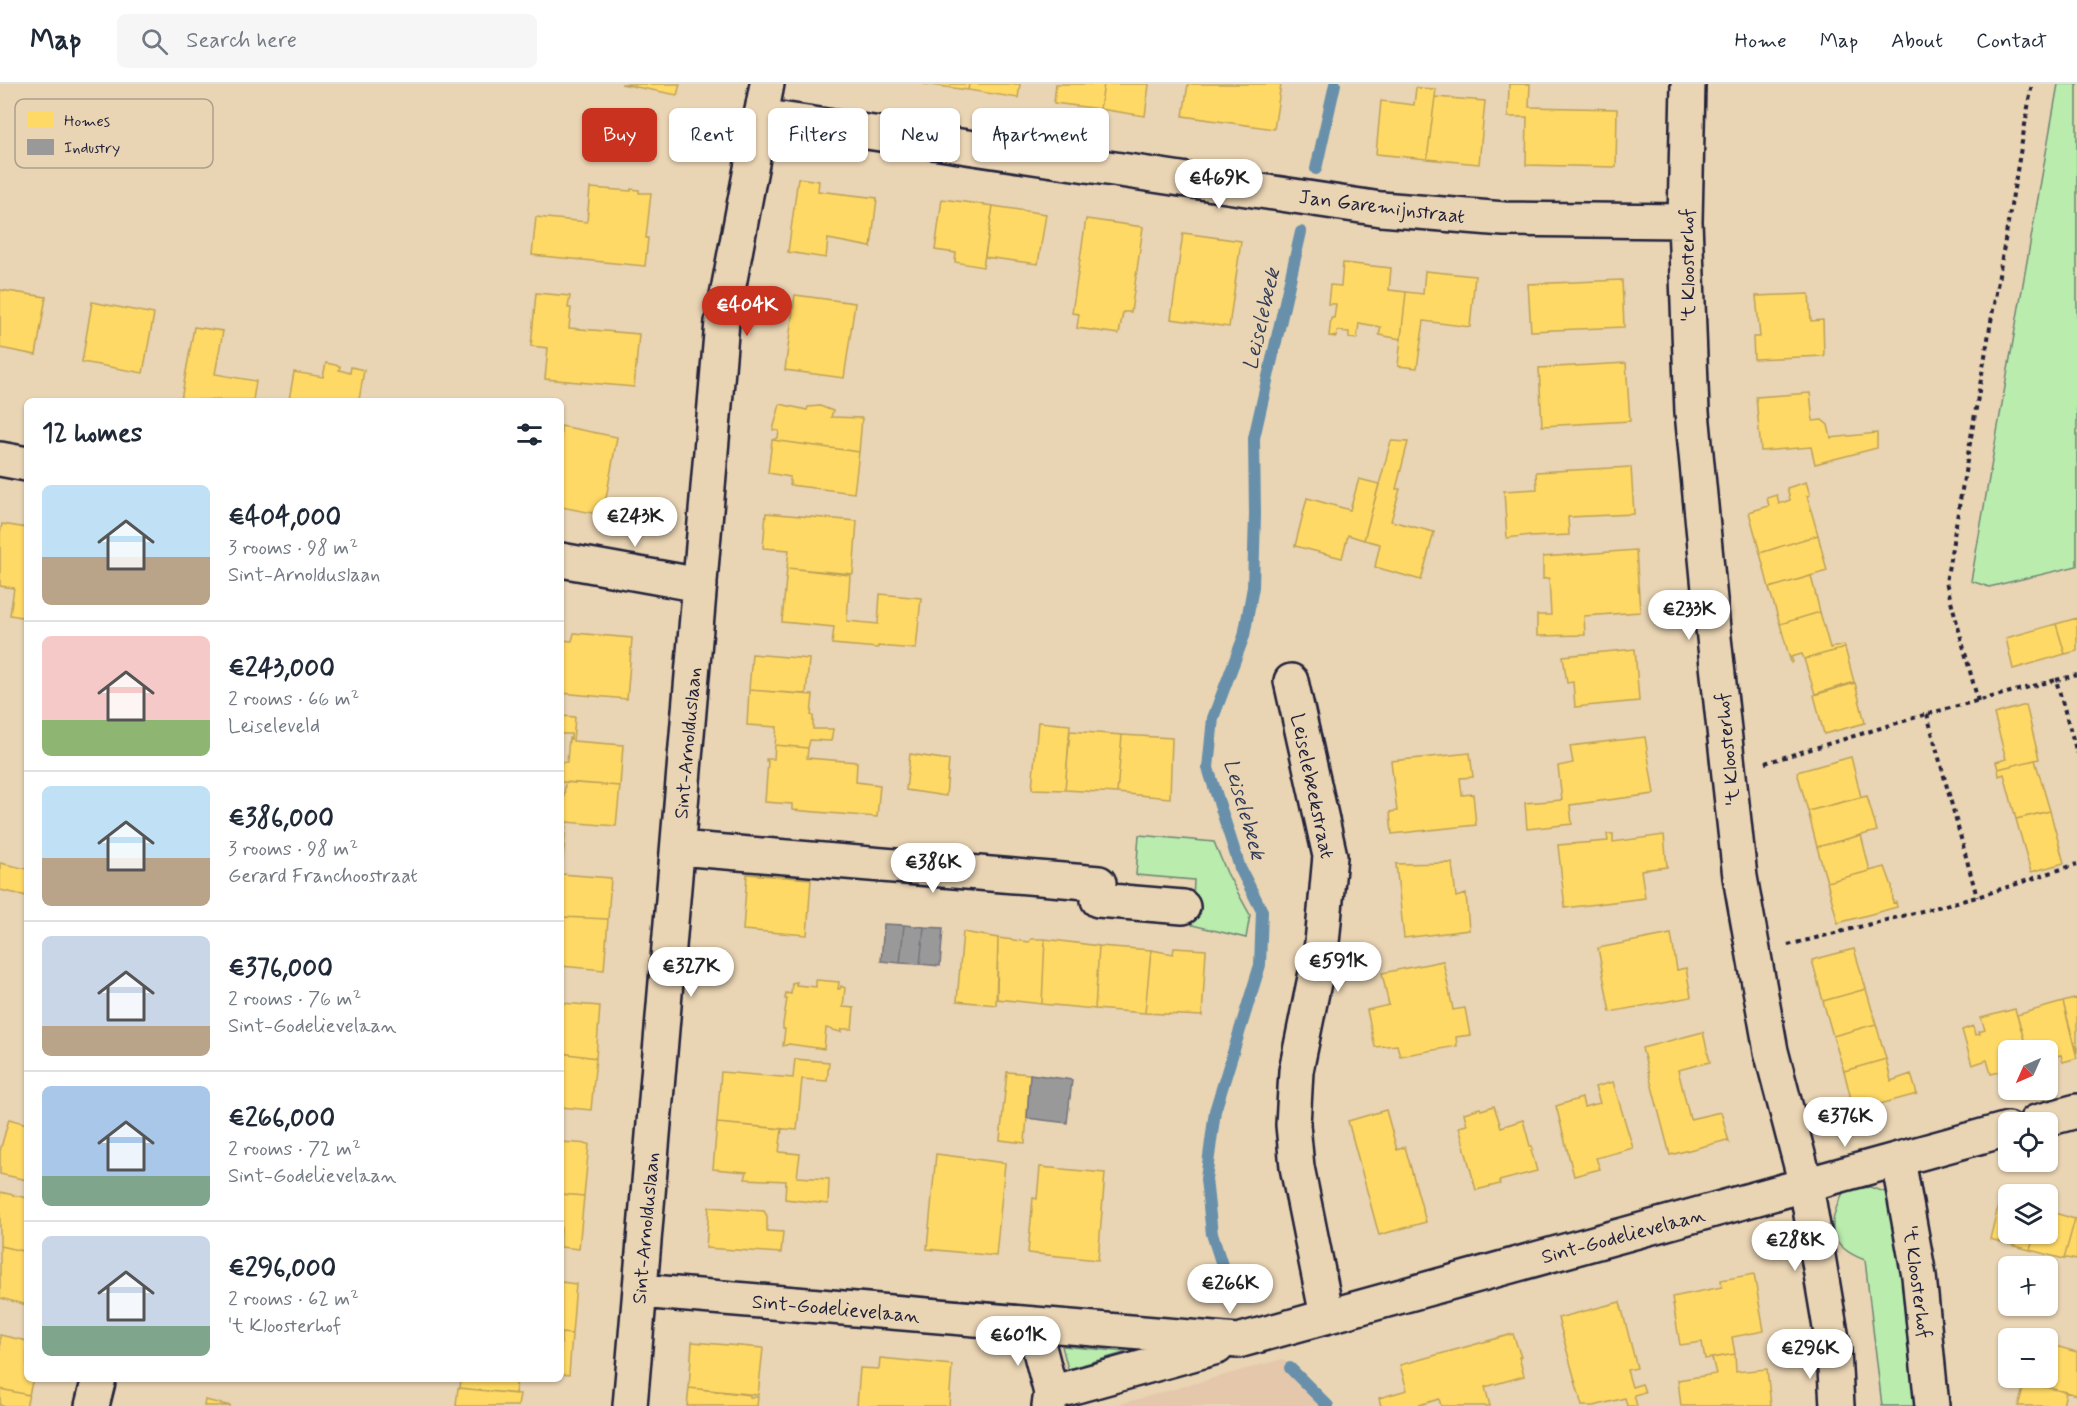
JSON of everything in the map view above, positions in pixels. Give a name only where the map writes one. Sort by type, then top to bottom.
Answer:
[{"type":"street","name":"Sint-Arnolduslaan","points":[[630,1406],[722,322],[767,84]]},
{"type":"street","name":"'t Kloosterhof","points":[[1688,84],[1686,221],[1692,412],[1740,877],[1771,1051],[1806,1185],[1834,1351],[1837,1406]]},
{"type":"street","name":"Jan Garemijnstraat","points":[[760,116],[1381,208],[1504,219],[1686,221]]},
{"type":"street","points":[[0,459],[24,463]]},
{"type":"street","points":[[564,561],[700,585]]},
{"type":"street","name":"Leiselebeekstraat","points":[[1291,681],[1330,856],[1322,944],[1296,1071],[1293,1125],[1297,1167],[1327,1316]]},
{"type":"street","points":[[678,848],[1099,883],[1098,900],[1183,907]]},
{"type":"street","points":[[2058,1116],[2077,1111]]},
{"type":"street","name":"Sint-Godelievelaan","points":[[1033,1324],[1050,1400],[1238,1341],[1998,1132]]},
{"type":"street","name":"'t Kloosterhof","points":[[1898,1160],[1919,1276],[1932,1406]]},
{"type":"street","name":"Sint-Godelievelaan","points":[[640,1291],[1238,1341]]},
{"type":"street","points":[[92,1406],[98,1382]]},
{"type":"path","points":[[1978,701],[1946,582],[2032,84]]},
{"type":"path","points":[[1730,774],[1927,714],[2077,675]]},
{"type":"path","points":[[2056,680],[2077,753]]},
{"type":"path","points":[[1927,714],[1977,897]]},
{"type":"path","points":[[1753,954],[1977,897],[2077,864]]},
{"type":"shaded area","points":[[1283,1359],[1331,1406],[1113,1406]]},
{"type":"green space","points":[[2058,84],[2077,84],[2077,566],[1989,587],[1971,581]]},
{"type":"green space","points":[[1139,835],[1214,842],[1227,873],[1250,915],[1246,938],[1192,925],[1194,880],[1136,875]]},
{"type":"green space","points":[[1870,1187],[1888,1193],[1901,1218],[1918,1406],[1882,1406],[1865,1260],[1843,1248],[1834,1232],[1835,1213],[1844,1191]]},
{"type":"green space","points":[[1062,1346],[1127,1352],[1068,1369]]},
{"type":"building: Homes","points":[[621,84],[680,84],[677,95]]},
{"type":"building: Homes","points":[[923,84],[969,84],[968,90]]},
{"type":"building: Homes","points":[[969,84],[1020,84],[1018,98],[968,90]]},
{"type":"building: Homes","points":[[1056,84],[1104,84],[1100,108],[1054,103]]},
{"type":"building: Homes","points":[[1104,84],[1149,84],[1145,116],[1100,108]]},
{"type":"building: Homes","points":[[1188,84],[1281,84],[1274,129],[1183,116]]},
{"type":"building: Homes","points":[[1509,84],[1530,84],[1529,107],[1617,109],[1616,167],[1526,165],[1527,117],[1508,117]]},
{"type":"building: Homes","points":[[1416,88],[1436,89],[1427,159],[1376,154],[1381,101],[1414,105]]},
{"type":"building: Homes","points":[[1435,97],[1485,101],[1479,164],[1427,159]]},
{"type":"building: Homes","points":[[798,178],[819,181],[818,191],[877,198],[871,247],[828,239],[826,258],[788,252]]},
{"type":"building: Homes","points":[[590,188],[631,191],[631,189],[639,190],[639,193],[651,193],[645,266],[532,255],[536,217],[587,222]]},
{"type":"building: Homes","points":[[942,199],[993,206],[983,267],[955,262],[956,253],[935,250]]},
{"type":"building: Homes","points":[[993,206],[1046,214],[1038,264],[985,257]]},
{"type":"building: Homes","points":[[1086,219],[1143,227],[1131,312],[1123,312],[1119,334],[1077,328],[1079,314],[1072,313]]},
{"type":"building: Homes","points":[[1183,233],[1241,241],[1229,327],[1171,319]]},
{"type":"building: Homes","points":[[1343,263],[1391,268],[1389,290],[1406,292],[1401,339],[1379,335],[1381,327],[1359,323],[1357,339],[1349,338],[1349,332],[1337,331],[1336,337],[1329,336],[1331,318],[1334,318],[1336,304],[1328,304],[1330,285],[1341,286]]},
{"type":"building: Homes","points":[[1425,271],[1475,276],[1470,327],[1424,321],[1417,368],[1398,366],[1406,292],[1423,294]]},
{"type":"building: Homes","points":[[1622,280],[1624,327],[1531,331],[1528,284]]},
{"type":"building: Homes","points":[[0,290],[46,297],[36,355],[0,348]]},
{"type":"building: Homes","points":[[536,293],[570,296],[569,328],[639,334],[634,387],[545,379],[548,348],[531,346]]},
{"type":"building: Homes","points":[[1809,294],[1811,321],[1823,320],[1824,356],[1754,359],[1753,337],[1760,337],[1756,296]]},
{"type":"building: Homes","points":[[795,295],[855,303],[844,378],[785,370]]},
{"type":"building: Homes","points":[[92,302],[154,314],[143,373],[82,362]]},
{"type":"building: Homes","points":[[194,327],[223,331],[215,374],[256,381],[253,398],[181,398]]},
{"type":"building: Homes","points":[[326,363],[340,366],[339,370],[350,373],[351,367],[364,370],[359,398],[289,398],[294,372],[323,377]]},
{"type":"building: Homes","points":[[1626,363],[1630,421],[1542,426],[1539,368]]},
{"type":"building: Homes","points":[[1810,393],[1813,421],[1822,420],[1828,425],[1831,438],[1877,433],[1877,448],[1815,464],[1811,447],[1761,451],[1756,397]]},
{"type":"building: Homes","points":[[780,404],[807,410],[808,407],[820,406],[833,411],[831,417],[862,418],[859,452],[772,440],[778,438],[779,431],[773,430]]},
{"type":"building: Homes","points":[[564,427],[617,437],[603,515],[564,508]]},
{"type":"building: Homes","points":[[772,440],[859,452],[854,493],[790,485],[790,477],[768,473]]},
{"type":"building: Homes","points":[[1391,441],[1408,442],[1396,489],[1400,489],[1391,521],[1434,532],[1421,580],[1375,567],[1380,544],[1364,540]]},
{"type":"building: Homes","points":[[1631,467],[1634,514],[1568,517],[1569,535],[1530,537],[1530,535],[1507,538],[1504,491],[1537,489],[1536,472]]},
{"type":"building: Homes","points":[[1359,479],[1379,484],[1364,540],[1348,535],[1342,558],[1295,546],[1307,498],[1350,510]]},
{"type":"building: Homes","points":[[1806,482],[1810,495],[1807,496],[1818,535],[1760,553],[1749,512],[1769,506],[1767,498],[1777,495],[1779,504],[1790,500],[1787,488]]},
{"type":"building: Homes","points":[[766,513],[857,521],[853,574],[787,568],[789,550],[763,548]]},
{"type":"building: Homes","points":[[2,524],[24,528],[24,617],[10,615],[14,588],[0,586]]},
{"type":"building: Homes","points":[[1818,535],[1827,571],[1769,588],[1760,553]]},
{"type":"building: Homes","points":[[1636,550],[1640,612],[1584,616],[1585,635],[1537,636],[1537,615],[1551,615],[1549,578],[1543,579],[1543,557]]},
{"type":"building: Homes","points":[[787,568],[850,575],[847,621],[878,624],[880,594],[921,598],[916,649],[832,644],[834,627],[782,622]]},
{"type":"building: Homes","points":[[1811,576],[1820,612],[1780,624],[1769,588]]},
{"type":"building: Homes","points":[[1820,612],[1830,648],[1844,645],[1845,648],[1804,659],[1802,654],[1791,657],[1793,662],[1791,663],[1780,624]]},
{"type":"building: Homes","points":[[2077,618],[2077,651],[2065,654],[2056,624]]},
{"type":"building: Homes","points":[[2056,624],[2065,654],[2013,669],[2006,638]]},
{"type":"building: Homes","points":[[574,633],[632,638],[627,699],[564,693],[564,640],[572,641]]},
{"type":"building: Homes","points":[[1845,648],[1854,682],[1815,694],[1804,659]]},
{"type":"building: Homes","points":[[1635,649],[1639,701],[1575,707],[1573,682],[1567,683],[1563,656]]},
{"type":"building: Homes","points":[[752,654],[809,659],[806,694],[749,690]]},
{"type":"building: Homes","points":[[1855,683],[1865,723],[1824,734],[1814,695]]},
{"type":"building: Homes","points":[[749,690],[813,695],[811,715],[813,716],[813,729],[833,729],[831,741],[810,740],[808,748],[775,745],[777,727],[747,725]]},
{"type":"building: Homes","points":[[2026,705],[2039,759],[1998,769],[1996,762],[2006,759],[1994,714]]},
{"type":"building: Homes","points":[[564,716],[575,717],[573,741],[623,745],[620,786],[564,782],[564,762],[567,762],[571,734],[564,734]]},
{"type":"building: Homes","points":[[1038,722],[1070,725],[1065,790],[1032,789]]},
{"type":"building: Homes","points":[[1070,731],[1122,735],[1117,793],[1065,790]]},
{"type":"building: Homes","points":[[1122,735],[1172,738],[1170,798],[1117,793]]},
{"type":"building: Homes","points":[[1645,737],[1654,794],[1570,805],[1572,824],[1527,829],[1525,803],[1562,800],[1558,766],[1573,763],[1570,746]]},
{"type":"building: Homes","points":[[775,745],[808,748],[807,758],[857,762],[856,782],[880,785],[877,817],[792,810],[792,804],[765,802],[768,761],[766,759],[774,759]]},
{"type":"building: Homes","points":[[1470,753],[1473,777],[1460,778],[1462,795],[1473,794],[1476,825],[1392,834],[1390,812],[1397,811],[1391,761]]},
{"type":"building: Homes","points":[[910,754],[949,760],[946,796],[906,790]]},
{"type":"building: Homes","points":[[1851,757],[1861,797],[1808,811],[1797,772]]},
{"type":"building: Homes","points":[[2035,760],[2050,811],[2016,819],[2004,774],[1999,776],[1998,769]]},
{"type":"building: Homes","points":[[565,782],[620,786],[616,826],[566,822],[564,848]]},
{"type":"building: Homes","points":[[1867,796],[1877,831],[1817,847],[1808,811]]},
{"type":"building: Homes","points":[[2050,811],[2064,863],[2031,872],[2016,819]]},
{"type":"building: Homes","points":[[1607,834],[1613,834],[1613,842],[1664,835],[1667,867],[1641,870],[1645,898],[1565,908],[1558,845],[1608,841]]},
{"type":"building: Homes","points":[[1861,835],[1870,871],[1827,882],[1817,847]]},
{"type":"building: Homes","points":[[0,863],[24,868],[24,895],[0,890]]},
{"type":"building: Homes","points":[[1452,863],[1456,897],[1466,894],[1469,930],[1404,938],[1396,864]]},
{"type":"building: Homes","points":[[1885,867],[1892,886],[1893,903],[1896,902],[1897,907],[1838,923],[1827,882]]},
{"type":"building: Homes","points":[[564,874],[611,878],[608,919],[564,917]]},
{"type":"building: Homes","points":[[747,874],[811,879],[807,935],[743,930]]},
{"type":"building: Homes","points":[[564,917],[608,919],[604,970],[564,966]]},
{"type":"building: Homes","points":[[963,932],[998,938],[996,1005],[957,1001]]},
{"type":"building: Homes","points":[[1671,934],[1677,970],[1686,968],[1691,997],[1610,1012],[1598,948]]},
{"type":"building: Homes","points":[[998,938],[1029,942],[1031,939],[1045,939],[1042,1004],[997,999]]},
{"type":"building: Homes","points":[[1045,939],[1099,946],[1095,1009],[1042,1004]]},
{"type":"building: Homes","points":[[1099,946],[1151,950],[1145,1013],[1095,1009]]},
{"type":"building: Homes","points":[[1174,948],[1206,950],[1202,1016],[1145,1013],[1151,950],[1173,954]]},
{"type":"building: Homes","points":[[1854,949],[1866,989],[1823,1001],[1812,960]]},
{"type":"building: Homes","points":[[1443,961],[1453,1010],[1465,1008],[1470,1035],[1456,1037],[1457,1046],[1400,1056],[1397,1045],[1375,1047],[1367,1010],[1389,1005],[1382,973]]},
{"type":"building: Homes","points":[[816,980],[839,982],[838,989],[841,986],[845,988],[843,1007],[854,1008],[852,1029],[842,1029],[841,1032],[826,1028],[824,1049],[789,1044],[783,1046],[786,993],[791,994],[792,983],[797,982],[796,985],[816,987]]},
{"type":"building: Homes","points":[[1866,989],[1876,1024],[1833,1036],[1823,1001]]},
{"type":"building: Homes","points":[[2077,998],[2077,1053],[2063,1002]]},
{"type":"building: Homes","points":[[2063,1002],[2077,1058],[2063,1062],[2061,1055],[2058,1056],[2058,1040],[2024,1040],[2017,1015]]},
{"type":"building: Homes","points":[[564,1003],[600,1006],[596,1058],[564,1053]]},
{"type":"building: Homes","points":[[2015,1009],[2024,1040],[1998,1040],[1998,1072],[1991,1074],[1987,1060],[1972,1065],[1962,1030],[1973,1026],[1975,1035],[1980,1034],[1979,1032],[1985,1030],[1981,1018]]},
{"type":"building: Homes","points":[[1876,1024],[1886,1059],[1844,1071],[1833,1036]]},
{"type":"building: Homes","points":[[1703,1032],[1710,1062],[1678,1070],[1690,1119],[1721,1112],[1729,1142],[1727,1140],[1670,1155],[1642,1048]]},
{"type":"building: Homes","points":[[564,1053],[596,1058],[591,1110],[564,1107]]},
{"type":"building: Homes","points":[[795,1059],[829,1062],[827,1081],[802,1079],[797,1130],[717,1123],[721,1072],[793,1078]]},
{"type":"building: Homes","points":[[1886,1059],[1891,1081],[1911,1074],[1917,1094],[1854,1111],[1844,1071]]},
{"type":"building: Homes","points":[[1007,1072],[1030,1074],[1025,1143],[1000,1140]]},
{"type":"building: Homes","points":[[1613,1082],[1633,1148],[1596,1158],[1600,1169],[1574,1176],[1556,1106],[1582,1098],[1584,1107],[1600,1103],[1595,1087]]},
{"type":"building: Homes","points":[[1494,1106],[1501,1127],[1523,1120],[1530,1146],[1533,1149],[1531,1150],[1537,1171],[1476,1190],[1459,1127],[1467,1125],[1464,1113]]},
{"type":"building: Homes","points":[[1386,1110],[1397,1150],[1405,1147],[1426,1222],[1379,1235],[1348,1121]]},
{"type":"building: Homes","points":[[9,1119],[24,1123],[24,1179],[0,1174],[0,1151]]},
{"type":"building: Homes","points":[[717,1123],[782,1129],[779,1152],[800,1154],[797,1177],[829,1179],[828,1204],[785,1199],[786,1181],[745,1179],[747,1172],[713,1169]]},
{"type":"building: Homes","points":[[564,1142],[589,1144],[584,1196],[564,1194]]},
{"type":"building: Homes","points":[[936,1154],[1005,1163],[996,1256],[927,1249]]},
{"type":"building: Homes","points":[[1040,1167],[1105,1173],[1098,1260],[1028,1253],[1033,1198],[1037,1199]]},
{"type":"building: Homes","points":[[0,1192],[24,1197],[24,1251],[0,1246]]},
{"type":"building: Homes","points":[[564,1194],[584,1196],[579,1249],[564,1247]]},
{"type":"building: Homes","points":[[1998,1206],[1998,1241],[1990,1239]]},
{"type":"building: Homes","points":[[709,1207],[764,1211],[767,1216],[767,1231],[783,1232],[781,1253],[706,1248]]},
{"type":"building: Homes","points":[[2058,1214],[2075,1219],[2064,1259],[2030,1250],[2032,1244],[2058,1244]]},
{"type":"building: Homes","points":[[2075,1219],[2077,1219],[2077,1260],[2064,1259]]},
{"type":"building: Homes","points":[[2008,1244],[2032,1244],[2030,1250]]},
{"type":"building: Homes","points":[[0,1246],[24,1251],[24,1304],[0,1298]]},
{"type":"building: Homes","points":[[1754,1274],[1764,1331],[1732,1337],[1735,1354],[1705,1359],[1702,1342],[1680,1345],[1672,1297],[1722,1287],[1721,1280]]},
{"type":"building: Homes","points":[[564,1282],[576,1284],[572,1334],[564,1333]]},
{"type":"building: Homes","points":[[1620,1302],[1637,1368],[1627,1370],[1632,1387],[1642,1384],[1645,1392],[1634,1395],[1637,1406],[1627,1406],[1625,1398],[1594,1406],[1582,1406],[1558,1318]]},
{"type":"building: Homes","points":[[564,1333],[572,1334],[569,1375],[564,1374]]},
{"type":"building: Homes","points":[[1513,1334],[1521,1357],[1519,1357],[1524,1376],[1485,1387],[1490,1406],[1441,1406],[1439,1399],[1416,1406],[1381,1406],[1379,1398],[1407,1390],[1400,1365]]},
{"type":"building: Homes","points":[[0,1335],[24,1340],[24,1382],[32,1382],[29,1395],[0,1389]]},
{"type":"building: Homes","points":[[692,1342],[763,1348],[758,1395],[689,1388]]},
{"type":"building: Homes","points":[[2058,1347],[2077,1352],[2077,1395],[2049,1388],[2058,1388]]},
{"type":"building: Homes","points":[[1735,1354],[1736,1372],[1767,1369],[1771,1406],[1681,1406],[1678,1380],[1716,1374],[1712,1358]]},
{"type":"building: Homes","points":[[880,1358],[952,1365],[949,1406],[857,1406],[860,1368],[879,1369]]},
{"type":"building: Homes","points":[[461,1382],[516,1382],[515,1394],[460,1388]]},
{"type":"building: Homes","points":[[458,1388],[520,1394],[518,1406],[456,1406]]},
{"type":"building: Homes","points":[[689,1388],[758,1397],[757,1406],[687,1406]]},
{"type":"building: Homes","points":[[2023,1388],[2050,1388],[2066,1392],[2063,1406],[2018,1406]]},
{"type":"building: Homes","points":[[0,1389],[29,1395],[26,1406],[0,1406]]},
{"type":"building: Homes","points":[[205,1400],[231,1406],[204,1406]]},
{"type":"building: Industry","points":[[884,924],[904,925],[900,963],[881,961]]},
{"type":"building: Industry","points":[[904,925],[924,927],[920,964],[900,963]]},
{"type":"building: Industry","points":[[924,927],[943,928],[940,966],[920,964]]},
{"type":"building: Industry","points":[[1030,1074],[1072,1080],[1067,1123],[1027,1118]]},
{"type":"waterway","name":"Leiselebeek","points":[[1316,169],[1335,84]]},
{"type":"waterway","name":"Leiselebeek","points":[[1229,1287],[1212,1234],[1206,1179],[1215,1111],[1260,965],[1262,911],[1240,868],[1208,768],[1213,718],[1244,636],[1253,587],[1254,438],[1301,232]]},
{"type":"waterway","name":"Leiselebeek","points":[[1290,1368],[1328,1406]]}]
